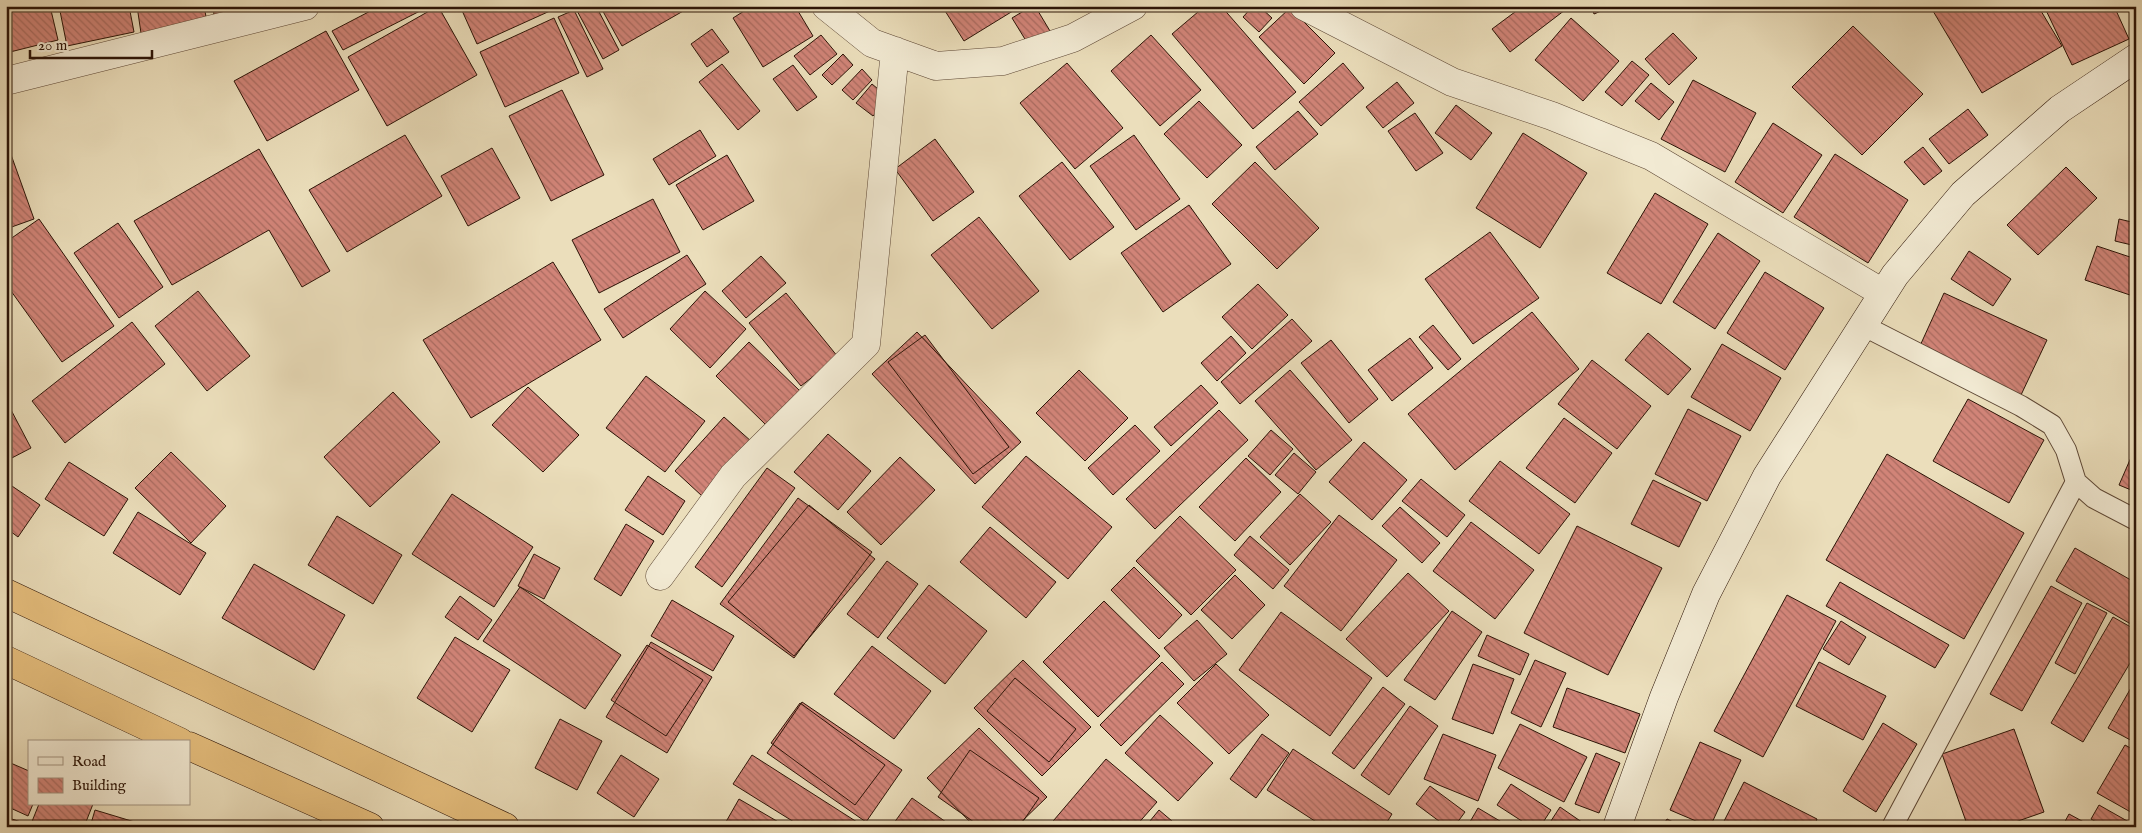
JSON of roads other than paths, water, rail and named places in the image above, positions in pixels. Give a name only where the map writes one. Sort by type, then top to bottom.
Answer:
[{"type":"highway","points":[[6,593],[505,827]]},
{"type":"highway","points":[[6,660],[176,740]]},
{"type":"highway","points":[[190,746],[370,827]]},
{"type":"street","points":[[11,78],[305,6]]},
{"type":"street","points":[[826,6],[872,43],[936,66],[1003,60],[1073,38],[1133,6]]},
{"type":"street","points":[[1304,6],[1452,82],[1552,116],[1650,156],[1883,293]]},
{"type":"street","points":[[660,576],[733,476],[866,344],[895,51]]},
{"type":"street","points":[[1617,827],[1664,697],[1706,594],[1766,476],[1895,275],[1963,194],[2060,109],[2136,58]]},
{"type":"lane","points":[[1862,325],[2021,406],[2052,425],[2066,450],[2076,482],[2094,498],[2136,520]]},
{"type":"lane","points":[[1892,827],[2076,482]]}]
